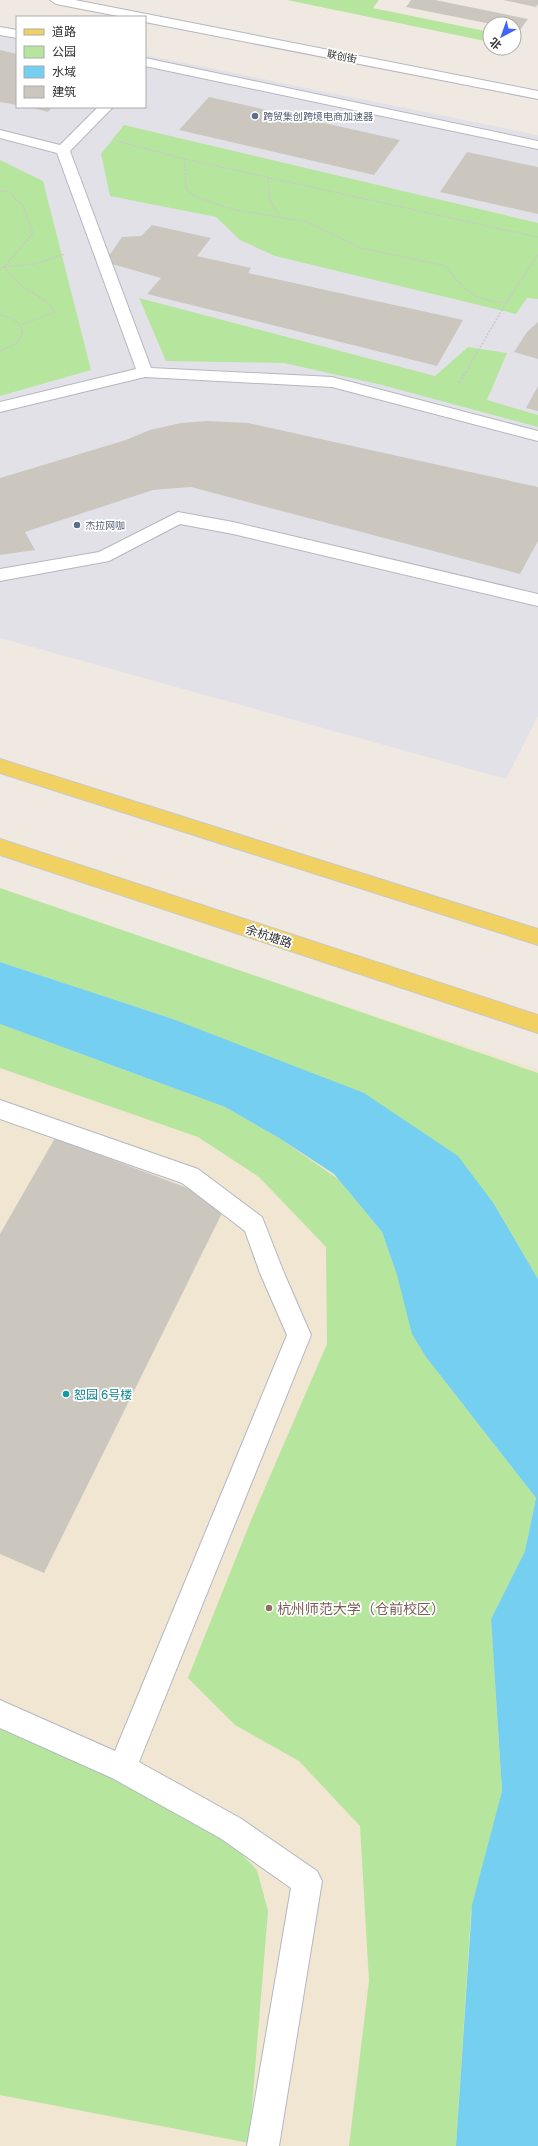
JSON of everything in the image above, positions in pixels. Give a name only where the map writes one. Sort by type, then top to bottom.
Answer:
[{"type":"main road","points":[[0,766],[538,937]]},
{"type":"main road","name":"余杭塘路","points":[[0,847],[538,1024]]},
{"type":"street","points":[[56,0],[137,16]]},
{"type":"street","name":"联创街","points":[[146,18],[538,95]]},
{"type":"street","points":[[0,31],[16,34]]},
{"type":"street","points":[[147,64],[538,145]]},
{"type":"street","points":[[63,150],[105,108]]},
{"type":"street","points":[[0,134],[63,150]]},
{"type":"street","points":[[63,150],[145,372]]},
{"type":"street","points":[[0,407],[145,372],[332,382],[538,436]]},
{"type":"street","points":[[0,575],[103,557],[178,518],[233,528],[538,600]]},
{"type":"street","points":[[0,1109],[190,1176],[254,1224],[272,1273],[299,1335],[122,1768]]},
{"type":"street","points":[[0,1714],[122,1768],[230,1828],[307,1881],[263,2146]]},
{"type":"path","points":[[82,131],[185,159],[538,237]]},
{"type":"path","points":[[185,159],[186,189],[196,197],[232,209],[307,222],[361,248],[446,266],[460,286],[489,302],[506,303]]},
{"type":"path","points":[[268,177],[268,199],[280,217]]},
{"type":"path","points":[[0,191],[8,191],[23,206],[33,233],[4,267]]},
{"type":"path","points":[[0,268],[34,264],[67,253],[100,251]]},
{"type":"path","points":[[442,411],[506,303],[538,254]]},
{"type":"path","points":[[4,267],[20,285],[46,301],[55,312],[21,326]]},
{"type":"path","points":[[0,315],[16,320],[21,326],[23,332],[17,343],[0,352]]},
{"type":"shaded area","points":[[0,26],[16,29],[16,108],[146,108],[146,55],[538,135],[538,716],[506,779],[0,638]]},
{"type":"shaded area","name":"杭州师范大学（仓前校区）","points":[[0,892],[538,1069],[538,2146],[0,2146]]},
{"type":"green space","points":[[287,0],[379,0],[373,8],[482,30],[482,40]]},
{"type":"green space","points":[[124,125],[538,223],[538,299],[527,298],[516,314],[275,256],[240,240],[216,217],[110,196],[101,154]]},
{"type":"green space","points":[[0,160],[43,181],[91,370],[0,396]]},
{"type":"green space","points":[[139,298],[435,376],[468,347],[507,353],[487,400],[538,415],[538,427],[382,385],[284,363],[166,361]]},
{"type":"green space","points":[[0,888],[538,1073],[538,1279],[494,1204],[170,1018],[0,962]]},
{"type":"green space","points":[[0,1024],[225,1107],[279,1138],[338,1179],[382,1232],[426,1357],[536,1498],[525,1551],[491,1619],[502,1791],[471,1913],[456,2146],[349,2146],[369,1981],[360,1826],[299,1761],[235,1725],[188,1678],[252,1518],[327,1344],[326,1247],[259,1177],[198,1137],[0,1068]]},
{"type":"green space","points":[[0,1727],[209,1820],[257,1870],[268,1911],[249,2143],[0,2095]]},
{"type":"water","points":[[0,962],[170,1018],[364,1093],[458,1156],[494,1204],[538,1279],[538,2146],[456,2146],[472,1905],[502,1791],[491,1619],[525,1551],[536,1498],[426,1357],[412,1334],[397,1275],[382,1232],[334,1174],[279,1138],[225,1107],[0,1024]]},
{"type":"building","points":[[411,0],[435,0],[513,16],[482,16],[482,22],[406,7]]},
{"type":"building","points":[[503,0],[538,0],[538,4],[536,7]]},
{"type":"building","points":[[522,18],[528,19],[522,27]]},
{"type":"building","points":[[0,50],[16,54],[16,105],[0,102]]},
{"type":"building","points":[[209,97],[400,140],[374,175],[179,130]]},
{"type":"building","points":[[33,108],[51,108],[48,112]]},
{"type":"building","points":[[467,152],[538,167],[538,214],[440,192]]},
{"type":"building","points":[[152,225],[211,238],[197,256],[251,268],[248,273],[463,320],[437,366],[147,294],[161,278],[105,262],[122,237],[141,236]]},
{"type":"building","points":[[538,322],[538,359],[514,352],[527,332]]},
{"type":"building","points":[[538,386],[538,411],[526,408]]},
{"type":"building","points":[[207,421],[248,423],[538,487],[538,541],[520,574],[191,487],[153,490],[25,532],[35,550],[0,555],[0,478],[126,440],[150,430],[181,423]]},
{"type":"building","name":"恕园 6号楼","points":[[55,1138],[227,1203],[44,1573],[0,1554],[0,1234]]},
{"type":"place","name":"跨贸集创跨境电商加速器","points":[[255,116]]},
{"type":"place","name":"杰拉网咖","points":[[77,525]]},
{"type":"place","name":"恕园 6号楼","points":[[66,1394]]},
{"type":"place","name":"杭州师范大学（仓前校区）","points":[[269,1608]]}]
